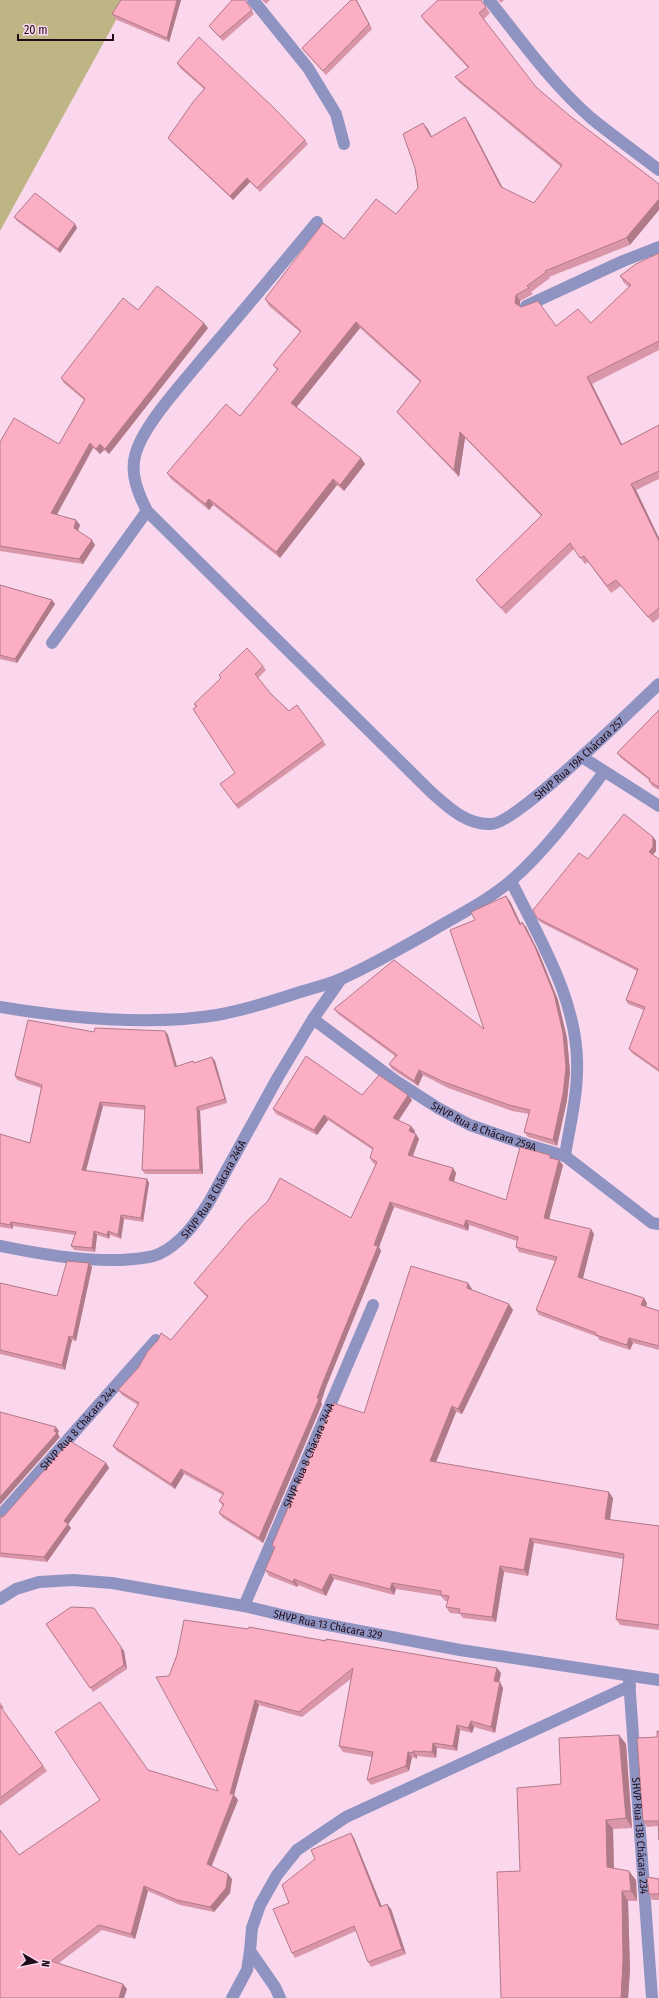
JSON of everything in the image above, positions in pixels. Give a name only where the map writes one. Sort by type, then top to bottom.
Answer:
[{"type":"street","points":[[253,0],[308,68],[336,114],[344,144]]},
{"type":"street","points":[[489,0],[564,91],[591,117],[659,170]]},
{"type":"street","points":[[52,643],[147,511],[139,495],[134,471],[135,456],[140,442],[175,392],[317,222]]},
{"type":"street","points":[[526,306],[623,261],[659,247]]},
{"type":"street","name":"SHVP Rua 19A Chácara 257","points":[[147,511],[431,792],[464,818],[473,822],[493,824],[526,804],[582,757],[659,684]]},
{"type":"street","points":[[582,757],[659,806]]},
{"type":"street","points":[[0,1007],[31,1012],[79,1016],[165,1020],[216,1015],[259,1005],[341,979],[430,932],[511,881],[555,836],[604,772]]},
{"type":"street","points":[[511,881],[552,964],[572,1020],[576,1037],[577,1072],[575,1096],[565,1156]]},
{"type":"street","name":"SHVP Rua 8 Chácara 246A","points":[[0,1246],[50,1256],[98,1261],[142,1258],[159,1254],[169,1248],[199,1217],[209,1202],[278,1077],[313,1019],[341,979]]},
{"type":"street","name":"SHVP Rua 8 Chácara 259A","points":[[313,1019],[396,1081],[438,1108],[470,1125],[528,1146],[565,1156],[652,1223],[659,1224]]},
{"type":"street","name":"SHVP Rua 8 Chácara 244A","points":[[244,1606],[373,1305]]},
{"type":"street","name":"SHVP Rua 8 Chácara 244","points":[[0,1516],[156,1340]]},
{"type":"street","name":"SHVP Rua 13 Chácara 329","points":[[0,1599],[16,1589],[39,1582],[73,1580],[112,1583],[244,1606],[307,1621],[629,1680],[659,1680]]},
{"type":"street","points":[[232,1998],[247,1970],[252,1928],[260,1905],[277,1875],[297,1850],[346,1817],[629,1680]]},
{"type":"street","name":"SHVP Rua 13B Chácara 234","points":[[629,1680],[652,1998]]},
{"type":"street","points":[[250,1952],[275,1987],[280,1998]]},
{"type":"shaded area","points":[[0,0],[127,0],[0,231]]},
{"type":"building","points":[[121,0],[177,0],[167,38],[112,14]]},
{"type":"building","points":[[232,0],[245,0],[252,10],[220,37],[209,26]]},
{"type":"building","points":[[351,0],[356,0],[369,24],[323,71],[302,48]]},
{"type":"building","points":[[438,0],[481,0],[486,7],[479,13],[536,87],[570,116],[659,184],[659,199],[626,238],[545,271],[546,272],[527,286],[529,288],[516,295],[515,303],[521,307],[538,301],[556,326],[578,309],[591,323],[631,285],[620,276],[636,264],[659,253],[659,341],[587,377],[621,445],[659,425],[659,471],[631,484],[659,541],[659,608],[648,617],[616,580],[607,586],[584,556],[580,558],[570,543],[501,608],[476,580],[542,515],[460,432],[454,470],[397,412],[421,381],[356,322],[291,403],[361,458],[340,485],[333,479],[276,552],[209,499],[205,504],[167,473],[226,404],[240,416],[278,369],[273,365],[301,331],[265,299],[323,223],[344,239],[376,199],[396,214],[418,188],[415,168],[403,134],[423,123],[431,137],[465,117],[501,187],[534,203],[562,165],[455,77],[469,67],[421,16]]},
{"type":"building","points":[[199,37],[274,108],[305,140],[257,188],[247,178],[230,196],[168,138],[193,102],[205,88],[177,63]]},
{"type":"building","points":[[35,193],[75,224],[58,249],[14,217]]},
{"type":"building","points":[[157,286],[204,323],[105,449],[100,444],[96,449],[90,443],[51,513],[76,520],[74,528],[92,540],[79,559],[0,546],[0,442],[14,418],[59,444],[85,399],[61,378],[123,298],[138,310]]},
{"type":"building","points":[[0,585],[52,600],[15,659],[0,655]]},
{"type":"building","points":[[247,648],[263,666],[255,674],[271,694],[289,711],[297,705],[323,741],[236,805],[220,784],[235,773],[193,709],[197,706],[194,704],[221,678],[219,675]]},
{"type":"building","points":[[659,710],[659,787],[649,781],[650,779],[617,753]]},
{"type":"building","points":[[624,814],[653,837],[653,847],[649,852],[659,859],[659,1070],[629,1049],[645,1007],[626,1000],[638,969],[537,918],[533,910],[579,853],[588,859]]},
{"type":"building","points":[[506,896],[520,925],[522,922],[535,947],[554,994],[563,1033],[566,1067],[563,1094],[553,1140],[524,1132],[530,1110],[509,1105],[444,1082],[419,1070],[414,1081],[389,1064],[397,1055],[334,1009],[394,960],[484,1029],[450,930],[475,920],[471,912]]},
{"type":"building","points":[[28,1020],[94,1032],[95,1028],[165,1031],[175,1067],[212,1057],[225,1099],[197,1107],[200,1170],[142,1170],[145,1106],[100,1102],[82,1170],[147,1179],[141,1218],[121,1215],[118,1235],[108,1231],[107,1235],[94,1231],[92,1248],[71,1246],[76,1232],[11,1222],[10,1225],[0,1223],[0,1134],[30,1143],[42,1085],[15,1076]]},
{"type":"building","points":[[306,1056],[362,1095],[379,1075],[408,1095],[393,1118],[411,1126],[409,1131],[416,1134],[408,1155],[453,1168],[449,1180],[506,1200],[520,1147],[550,1155],[550,1158],[559,1160],[544,1218],[591,1229],[578,1277],[644,1298],[641,1305],[659,1311],[659,1346],[629,1338],[627,1345],[596,1335],[596,1333],[536,1310],[557,1257],[516,1247],[518,1237],[466,1220],[464,1226],[390,1202],[374,1245],[378,1246],[323,1382],[317,1398],[319,1399],[259,1538],[219,1513],[224,1504],[219,1501],[224,1493],[181,1469],[171,1484],[113,1446],[139,1403],[118,1390],[138,1368],[148,1351],[158,1340],[161,1333],[171,1340],[208,1296],[194,1283],[246,1222],[268,1201],[280,1178],[351,1218],[377,1162],[370,1158],[373,1148],[324,1115],[314,1130],[273,1109]]},
{"type":"building","points":[[67,1261],[89,1263],[73,1337],[69,1336],[62,1365],[0,1350],[0,1283],[57,1296]]},
{"type":"building","points":[[411,1266],[468,1283],[467,1288],[509,1304],[458,1409],[452,1406],[430,1461],[609,1492],[605,1519],[659,1526],[659,1625],[616,1619],[624,1554],[530,1538],[524,1570],[500,1566],[492,1617],[459,1613],[460,1609],[446,1607],[449,1596],[441,1595],[441,1591],[392,1583],[390,1589],[330,1574],[322,1590],[294,1579],[293,1582],[265,1570],[275,1547],[272,1545],[333,1403],[364,1413]]},
{"type":"building","points":[[0,1412],[56,1427],[54,1431],[57,1433],[0,1497]]},
{"type":"building","points":[[70,1441],[106,1463],[64,1521],[68,1524],[44,1557],[0,1553],[0,1517],[3,1517]]},
{"type":"building","points":[[71,1607],[94,1608],[121,1647],[124,1665],[90,1688],[46,1624]]},
{"type":"building","points":[[184,1620],[248,1629],[249,1627],[326,1641],[326,1639],[497,1668],[494,1681],[500,1682],[491,1727],[471,1721],[468,1728],[457,1725],[453,1746],[433,1743],[432,1752],[408,1752],[406,1766],[367,1780],[373,1752],[339,1746],[353,1668],[299,1712],[255,1700],[230,1794],[234,1794],[207,1864],[228,1874],[226,1888],[210,1907],[177,1900],[144,1886],[131,1934],[99,1925],[51,1961],[123,1984],[119,1998],[0,1998],[0,1830],[19,1855],[100,1800],[55,1732],[100,1702],[148,1770],[218,1791],[156,1677],[169,1676],[177,1655]]},
{"type":"building","points":[[0,1706],[43,1766],[0,1798]]},
{"type":"building","points":[[657,1731],[659,1731],[659,1840],[658,1821],[643,1821],[637,1738],[657,1737]]},
{"type":"building","points":[[619,1735],[626,1818],[606,1820],[607,1867],[629,1871],[631,1891],[622,1891],[623,1960],[621,1998],[501,1998],[497,1872],[520,1871],[517,1788],[561,1784],[559,1738]]},
{"type":"building","points":[[351,1833],[380,1907],[387,1904],[402,1949],[368,1962],[354,1926],[292,1953],[273,1909],[289,1903],[282,1885],[315,1859],[311,1850]]},
{"type":"building","points":[[647,1877],[659,1879],[659,1894],[649,1894]]}]
